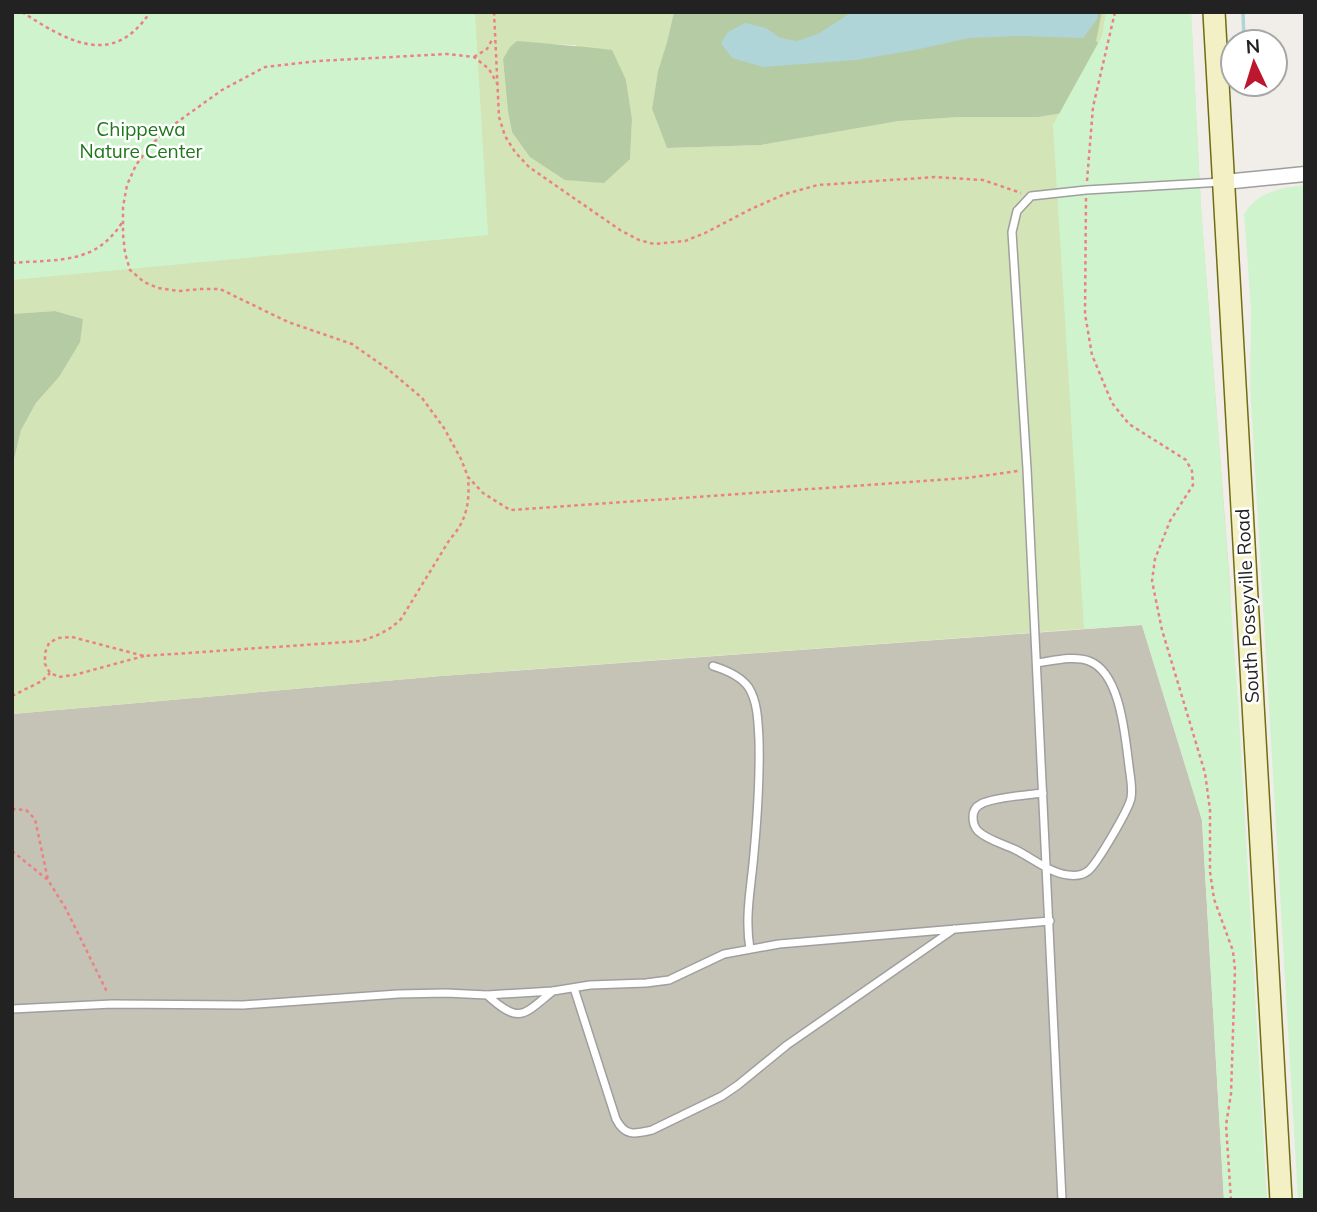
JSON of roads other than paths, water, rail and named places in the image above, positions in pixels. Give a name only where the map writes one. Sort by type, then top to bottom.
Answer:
[{"type":"main road","name":"South Poseyville Road","points":[[1214,12],[1281,1200]]},
{"type":"street","points":[[1224,182],[1305,174]]},
{"type":"lane","points":[[1062,1200],[1027,468],[1012,232],[1017,211],[1031,196],[1224,182]]},
{"type":"lane","points":[[1037,663],[1089,660],[1099,667],[1110,682],[1121,711],[1131,798],[1099,860],[1090,870],[1066,876],[975,829],[974,811],[978,805],[1043,793]]},
{"type":"lane","points":[[713,666],[738,677],[748,686],[758,719],[757,816],[747,913],[750,949]]},
{"type":"lane","points":[[12,1009],[112,1004],[217,1005],[398,994],[488,995],[553,991],[669,979],[724,954],[779,944],[1050,921]]},
{"type":"lane","points":[[575,988],[616,1119],[621,1128],[639,1133],[652,1130],[722,1096],[813,1026],[955,929]]},
{"type":"lane","points":[[488,995],[506,1012],[519,1014],[528,1011],[553,991]]},
{"type":"water","points":[[852,12],[1098,12],[1097,19],[1083,38],[969,38],[856,60],[763,67],[732,58],[721,43],[728,32],[745,23],[766,28],[780,38],[797,41],[818,34]]},
{"type":"waterway","points":[[1243,12],[1244,28]]},
{"type":"park label","name":"Chippewa Nature Center","points":[[141,140]]}]
